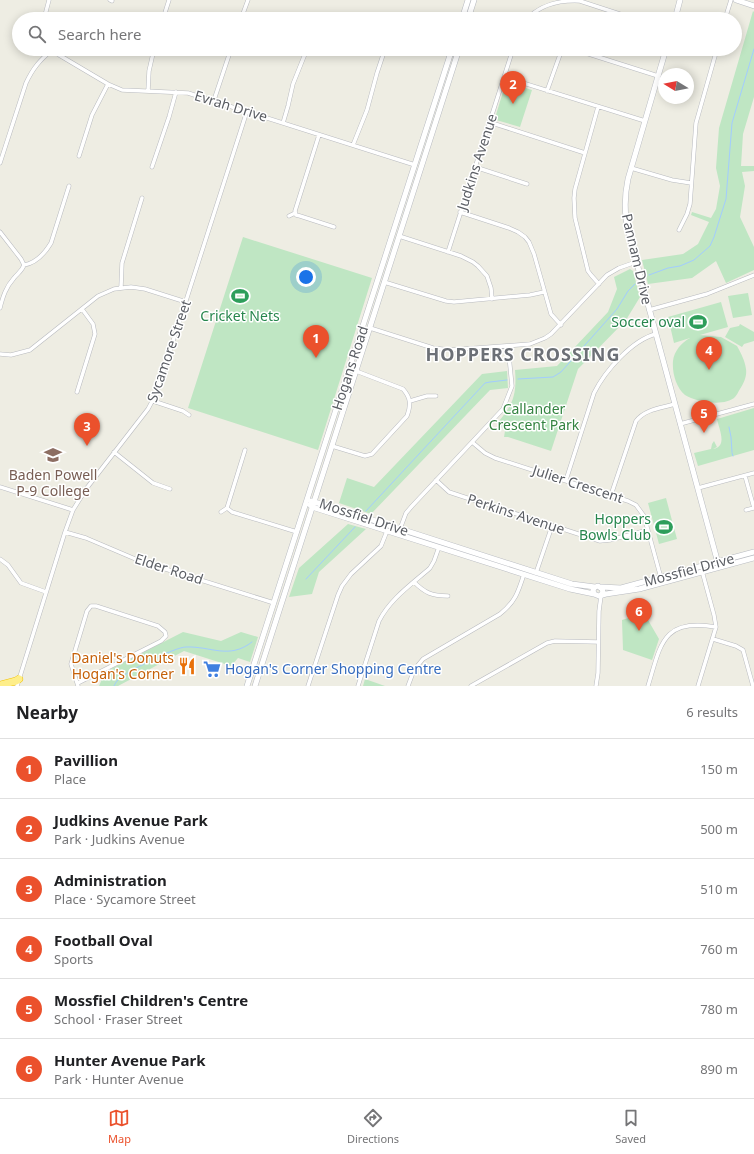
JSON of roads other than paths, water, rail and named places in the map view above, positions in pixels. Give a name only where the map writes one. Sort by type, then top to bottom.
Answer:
[{"type":"highway","points":[[0,686],[16,681],[18,683]]},
{"type":"street","points":[[46,12],[49,0]]},
{"type":"street","points":[[166,12],[170,0]]},
{"type":"street","points":[[244,12],[248,0]]},
{"type":"street","points":[[464,12],[468,0]]},
{"type":"street","points":[[470,12],[474,0]]},
{"type":"street","points":[[535,12],[550,3],[570,0],[612,12]]},
{"type":"street","points":[[677,12],[680,0]]},
{"type":"street","points":[[728,12],[731,0]]},
{"type":"street","points":[[736,0],[754,6]]},
{"type":"street","points":[[0,164],[26,82],[31,71],[44,56]]},
{"type":"street","name":"Evrah Drive","points":[[61,56],[108,84],[126,90],[188,93],[415,165]]},
{"type":"street","points":[[148,91],[149,71],[152,56]]},
{"type":"street","points":[[214,100],[229,56]]},
{"type":"street","points":[[283,122],[293,84],[304,56]]},
{"type":"street","points":[[353,145],[367,110],[383,56]]},
{"type":"street","name":"Hogans Road","points":[[247,686],[450,56]]},
{"type":"street","name":"Hogans Road","points":[[255,686],[457,56]]},
{"type":"street","name":"Judkins Avenue","points":[[448,252],[510,56]]},
{"type":"street","points":[[547,91],[560,56]]},
{"type":"street","points":[[595,56],[658,76]]},
{"type":"street","name":"Pannam Drive","points":[[660,68],[664,56]]},
{"type":"street","points":[[679,230],[688,210],[691,197],[696,123],[715,56]]},
{"type":"street","name":"Pannam Drive","points":[[658,76],[631,168],[627,186],[625,215],[636,262],[719,564]]},
{"type":"street","points":[[504,77],[645,122]]},
{"type":"street","points":[[80,156],[92,115],[108,84]]},
{"type":"street","points":[[152,167],[170,117],[176,92]]},
{"type":"street","points":[[598,107],[575,189],[573,207],[576,227],[588,271],[599,284]]},
{"type":"street","name":"Sycamore Street","points":[[18,683],[73,510],[86,489],[153,401],[247,111]]},
{"type":"street","points":[[489,122],[585,153]]},
{"type":"street","points":[[295,213],[296,204],[319,135]]},
{"type":"street","points":[[415,165],[421,167]]},
{"type":"street","points":[[475,167],[527,184]]},
{"type":"street","points":[[631,168],[672,180],[691,183]]},
{"type":"street","points":[[0,308],[6,288],[22,270],[24,265],[34,261],[47,250],[51,243],[69,186]]},
{"type":"street","points":[[121,287],[122,263],[142,198]]},
{"type":"street","points":[[460,212],[509,228],[525,237],[534,254],[551,314],[561,324]]},
{"type":"street","points":[[289,216],[295,213]]},
{"type":"street","points":[[295,213],[334,227]]},
{"type":"street","points":[[0,232],[24,265]]},
{"type":"street","points":[[399,236],[467,258],[478,266],[487,276],[492,299]]},
{"type":"street","points":[[363,325],[442,350],[508,346],[537,342],[551,334],[613,271],[636,262]]},
{"type":"street","points":[[649,310],[707,294],[754,275]]},
{"type":"street","points":[[384,282],[446,301],[454,302],[530,295],[544,292]]},
{"type":"street","points":[[0,354],[11,355],[30,350],[98,296],[121,287],[145,289],[186,302]]},
{"type":"street","points":[[373,293],[381,293]]},
{"type":"street","points":[[77,392],[95,334],[93,324],[82,309]]},
{"type":"street","points":[[566,480],[594,393],[599,383],[609,370],[636,342],[642,338],[656,334]]},
{"type":"street","points":[[399,532],[406,513],[503,409],[512,386],[508,346]]},
{"type":"street","points":[[332,446],[365,456],[372,454],[407,416],[410,408],[410,401],[407,394],[402,389],[356,371]]},
{"type":"street","points":[[410,401],[427,396],[436,396]]},
{"type":"street","points":[[153,401],[189,414]]},
{"type":"street","points":[[612,495],[636,420],[646,412],[675,404]]},
{"type":"street","points":[[680,424],[754,404]]},
{"type":"street","name":"Julier Crescent","points":[[472,442],[485,453],[496,458],[612,495],[636,505],[644,516],[661,580]]},
{"type":"street","points":[[221,512],[227,508],[245,450]]},
{"type":"street","points":[[114,452],[153,483],[170,489]]},
{"type":"street","points":[[698,488],[754,473]]},
{"type":"street","points":[[744,476],[754,508],[746,510]]},
{"type":"street","name":"Perkins Avenue","points":[[436,480],[443,487],[454,494],[603,541],[648,530]]},
{"type":"street","points":[[0,487],[73,510]]},
{"type":"street","name":"Mossfiel Drive","points":[[306,502],[535,575],[572,584],[595,587],[621,588],[661,580],[719,564],[754,552]]},
{"type":"street","points":[[227,508],[232,512],[296,532]]},
{"type":"street","points":[[535,575],[552,526]]},
{"type":"street","points":[[308,686],[342,586],[351,574],[381,546],[388,528]]},
{"type":"street","name":"Elder Road","points":[[65,532],[86,538],[140,561],[274,603]]},
{"type":"street","points":[[358,686],[379,621],[384,611],[430,568],[434,562],[440,545]]},
{"type":"street","name":"Mossfiel Drive","points":[[719,564],[754,558]]},
{"type":"street","points":[[0,559],[8,565],[21,583],[46,592]]},
{"type":"street","points":[[698,686],[716,627],[702,569]]},
{"type":"street","points":[[408,686],[414,670],[423,659],[508,608],[517,595],[525,572]]},
{"type":"street","name":"Mossfiel Drive","points":[[535,575],[570,589],[598,595],[640,589],[661,580]]},
{"type":"street","points":[[414,582],[428,593],[448,596]]},
{"type":"street","points":[[595,587],[593,590],[598,595],[599,611],[598,673],[596,686]]},
{"type":"street","points":[[598,595],[603,590],[601,587]]},
{"type":"street","points":[[274,603],[281,605]]},
{"type":"street","points":[[91,606],[96,606],[158,626],[165,632],[166,636],[161,641],[78,684],[71,664],[87,611],[91,606]]},
{"type":"street","points":[[648,686],[662,642],[668,635],[677,629],[692,625],[700,624],[716,627]]},
{"type":"street","points":[[713,639],[736,646],[743,650],[754,686]]},
{"type":"street","points":[[471,686],[547,643],[555,641],[598,642]]},
{"type":"waterway","points":[[649,275],[668,268],[680,266],[694,260],[710,246],[726,199],[732,123],[754,49]]},
{"type":"waterway","points":[[518,379],[553,377],[561,372],[617,309],[628,291],[635,284]]},
{"type":"waterway","points":[[366,511],[485,383],[507,380]]},
{"type":"waterway","points":[[729,427],[732,452]]},
{"type":"waterway","points":[[306,579],[355,527]]},
{"type":"waterway","points":[[114,686],[117,681],[139,666],[161,655],[180,648],[195,647],[228,651],[236,650],[252,642]]},
{"type":"place","name":"Judkins Avenue Park","points":[[513,104]]},
{"type":"place","name":"Cricket Nets","points":[[240,296]]},
{"type":"place","name":"Soccer oval","points":[[698,322]]},
{"type":"place","name":"Pavillion","points":[[316,358]]},
{"type":"place","name":"Football Oval","points":[[709,370]]},
{"type":"place","name":"Mossfiel Children's Centre","points":[[704,433]]},
{"type":"place","name":"Administration","points":[[87,446]]},
{"type":"place","name":"Baden Powell P-9 College","points":[[53,455]]},
{"type":"place","name":"Hoppers Bowls Club","points":[[664,527]]},
{"type":"place","name":"Hunter Avenue Park","points":[[639,631]]},
{"type":"place","name":"Daniel's Donuts Hogan's Corner","points":[[187,666]]},
{"type":"place","name":"Hogan's Corner Shopping Centre","points":[[212,669]]},
{"type":"district","name":"HOPPERS CROSSING","points":[[523,355]]},
{"type":"park label","name":"Callander Crescent Park","points":[[534,418]]}]
